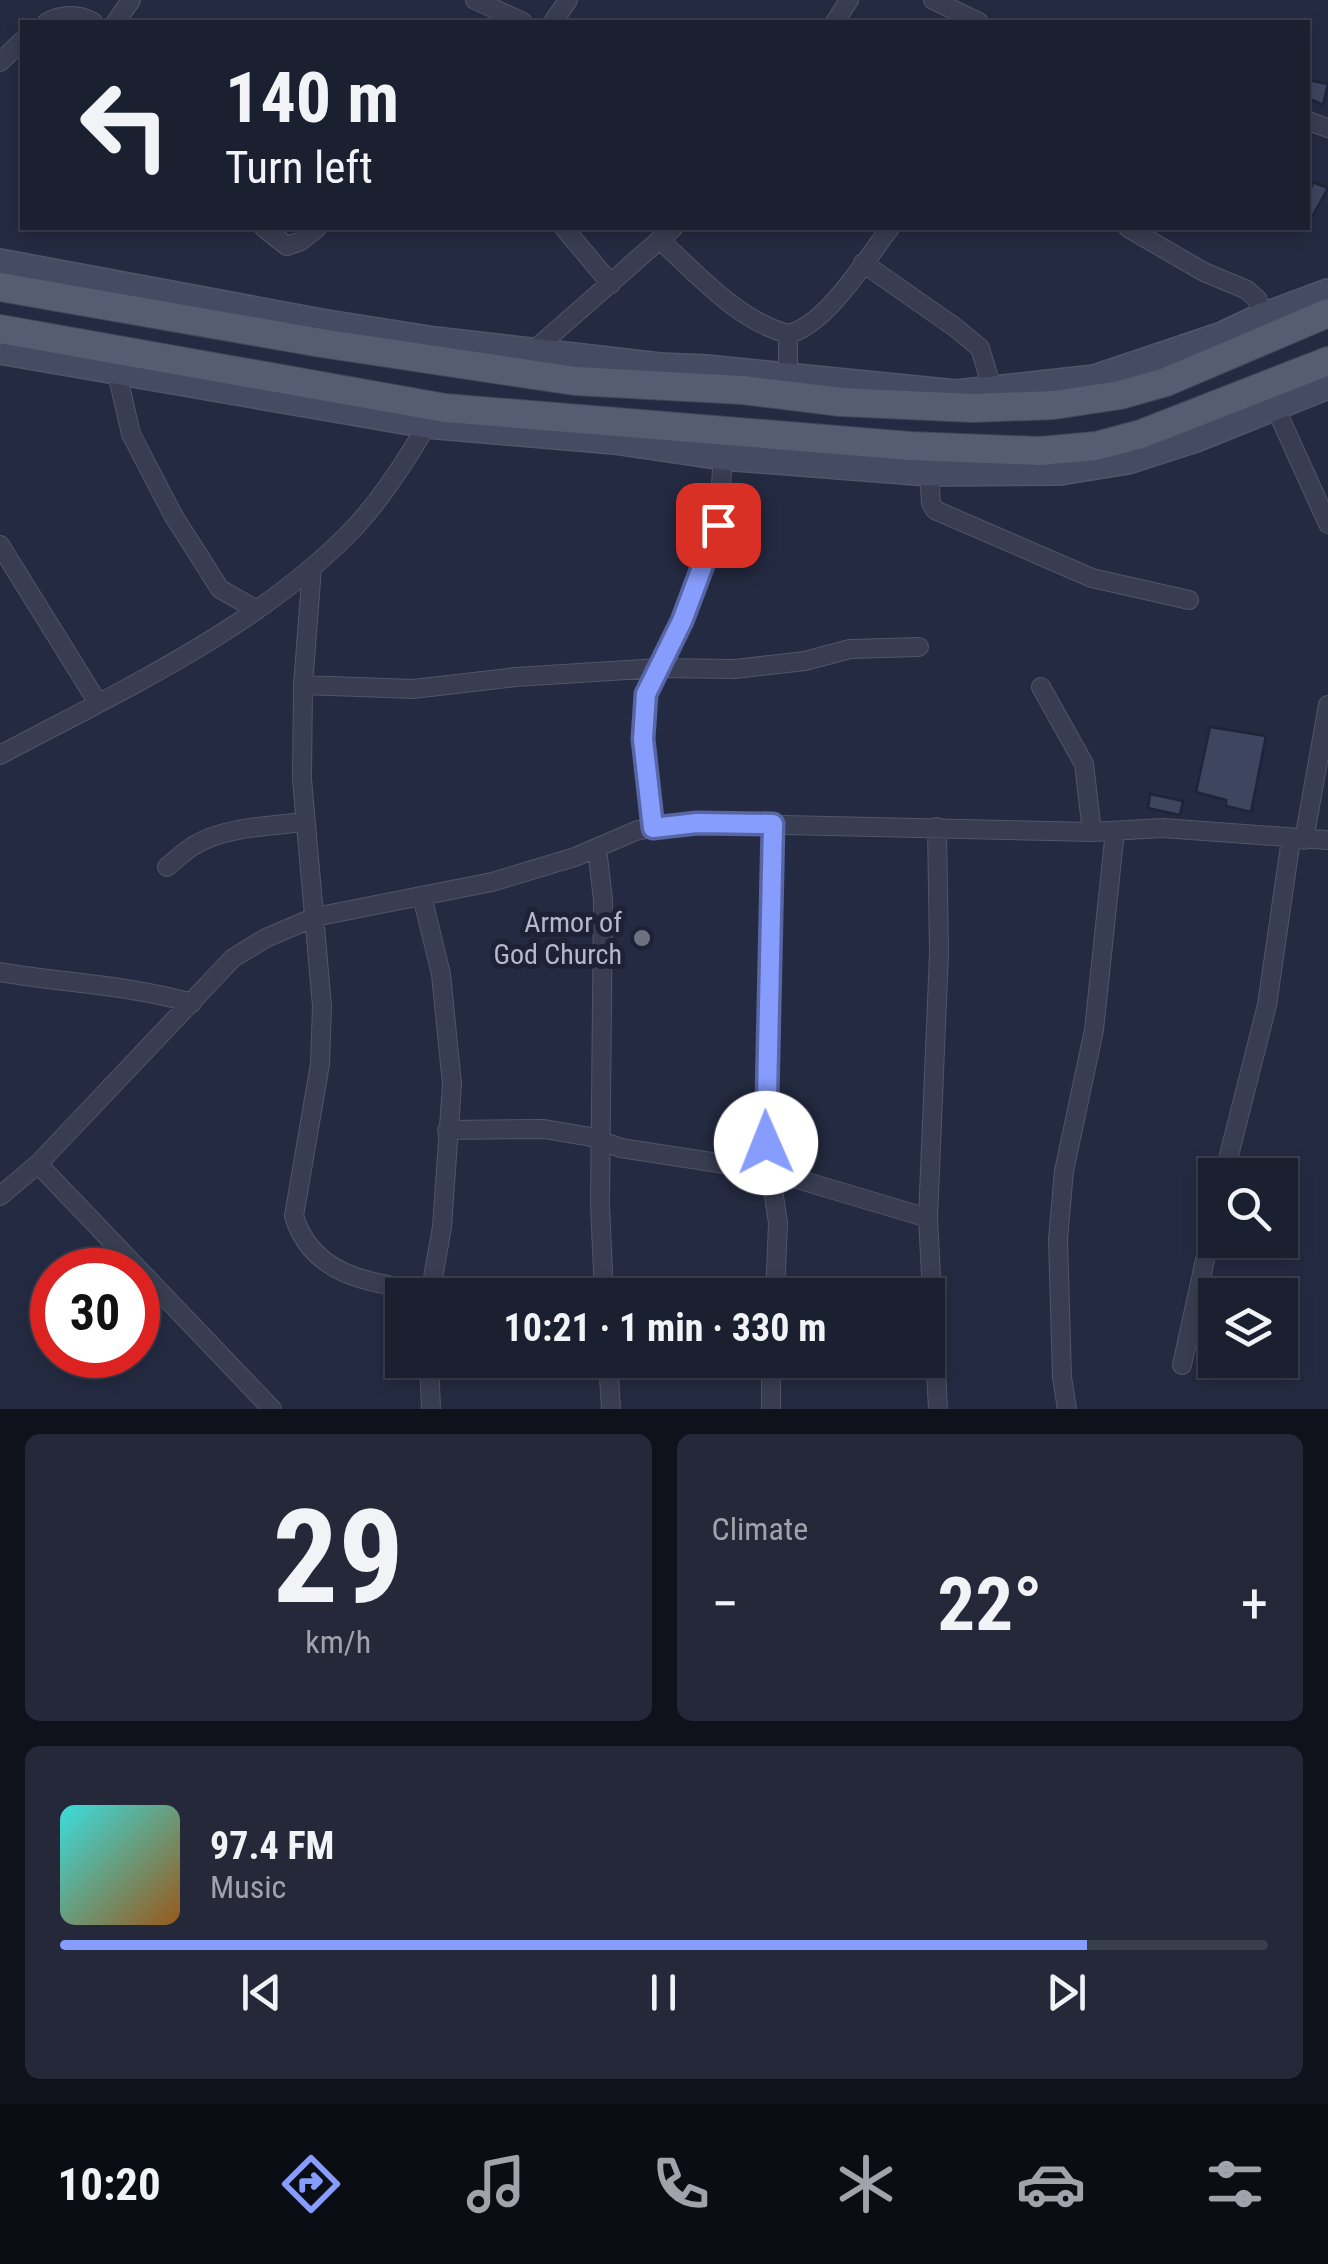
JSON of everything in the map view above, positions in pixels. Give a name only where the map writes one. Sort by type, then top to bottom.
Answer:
[{"type":"main road","points":[[0,287],[575,382],[742,390],[841,402],[1009,408],[1120,395],[1166,382],[1328,313]]},
{"type":"main road","points":[[87,346],[85,326],[94,305]]},
{"type":"main road","points":[[0,328],[215,379],[445,408],[910,446],[1040,451],[1096,446],[1179,422],[1328,361]]},
{"type":"main road","points":[[342,345],[384,332]]},
{"type":"main road","points":[[706,368],[742,390]]},
{"type":"main road","points":[[910,446],[918,429],[916,406]]},
{"type":"street","points":[[475,0],[511,20]]},
{"type":"street","points":[[933,0],[975,20]]},
{"type":"street","points":[[53,20],[64,16],[88,20]]},
{"type":"street","points":[[0,62],[20,44]]},
{"type":"street","points":[[266,230],[286,246],[315,230]]},
{"type":"street","points":[[566,230],[611,284]]},
{"type":"street","points":[[532,352],[666,234],[726,300],[768,327],[788,334],[807,326],[828,307],[888,230]]},
{"type":"street","points":[[1131,230],[1204,272],[1246,290],[1258,300],[1260,317]]},
{"type":"street","points":[[0,262],[384,332],[532,352],[956,393],[1094,378],[1222,335],[1328,292]]},
{"type":"street","points":[[863,263],[980,348],[992,388]]},
{"type":"street","points":[[788,334],[788,376]]},
{"type":"street","points":[[0,351],[118,373],[215,379],[427,425],[614,441],[724,457],[929,473],[1060,472],[1128,461],[1328,386]]},
{"type":"street","points":[[118,373],[132,434],[173,514],[220,588],[257,610]]},
{"type":"street","points":[[1276,408],[1328,524]]},
{"type":"street","points":[[0,755],[257,610],[312,568],[395,479],[427,425]]},
{"type":"street","points":[[653,828],[643,739],[646,694],[682,621],[718,525],[724,457]]},
{"type":"street","points":[[929,473],[930,502],[935,510],[1092,578],[1190,600]]},
{"type":"street","points":[[0,545],[98,703]]},
{"type":"street","points":[[312,568],[302,685],[305,822],[322,1006],[320,1064],[294,1216],[300,1234],[332,1268],[358,1280],[385,1285]]},
{"type":"street","points":[[302,685],[413,689],[516,677],[784,665],[850,649],[919,646]]},
{"type":"street","points":[[1041,687],[1084,764],[1092,832]]},
{"type":"street","points":[[1228,1158],[1267,1004],[1297,840],[1328,705]]},
{"type":"street","points":[[167,867],[194,845],[213,838],[305,822]]},
{"type":"street","points":[[0,1196],[38,1164],[233,958],[266,938],[315,917],[492,882],[597,848],[638,830],[697,823],[1092,832],[1163,828],[1328,840]]},
{"type":"street","points":[[773,824],[765,1098],[778,1223],[776,1278]]},
{"type":"street","points":[[937,827],[939,954],[928,1218],[938,1409]]},
{"type":"street","points":[[1068,1409],[1062,1376],[1058,1239],[1064,1171],[1094,1030],[1115,830]]},
{"type":"street","points":[[597,848],[602,900],[604,1278]]},
{"type":"street","points":[[422,896],[441,974],[452,1084],[442,1227],[433,1278]]},
{"type":"street","points":[[0,972],[156,993],[192,1003]]},
{"type":"street","points":[[448,1130],[544,1129],[620,1148],[770,1171],[928,1218]]},
{"type":"street","points":[[38,1164],[272,1409]]},
{"type":"street","points":[[1182,1365],[1205,1258]]},
{"type":"street","points":[[430,1378],[431,1409]]},
{"type":"street","points":[[609,1378],[611,1409]]},
{"type":"street","points":[[772,1378],[772,1409]]},
{"type":"building","points":[[1310,80],[1328,84],[1323,105],[1310,99]]},
{"type":"building","points":[[1312,182],[1328,188],[1310,220],[1310,186]]},
{"type":"building","points":[[1210,727],[1266,736],[1251,812],[1196,792]]},
{"type":"building","points":[[1150,794],[1183,801],[1180,815],[1148,808]]},
{"type":"place","name":"Armor of God Church","points":[[642,938]]},
{"type":"route","points":[[718,525],[682,621],[646,694],[643,739],[653,828],[697,823],[773,824],[766,1143]]}]
